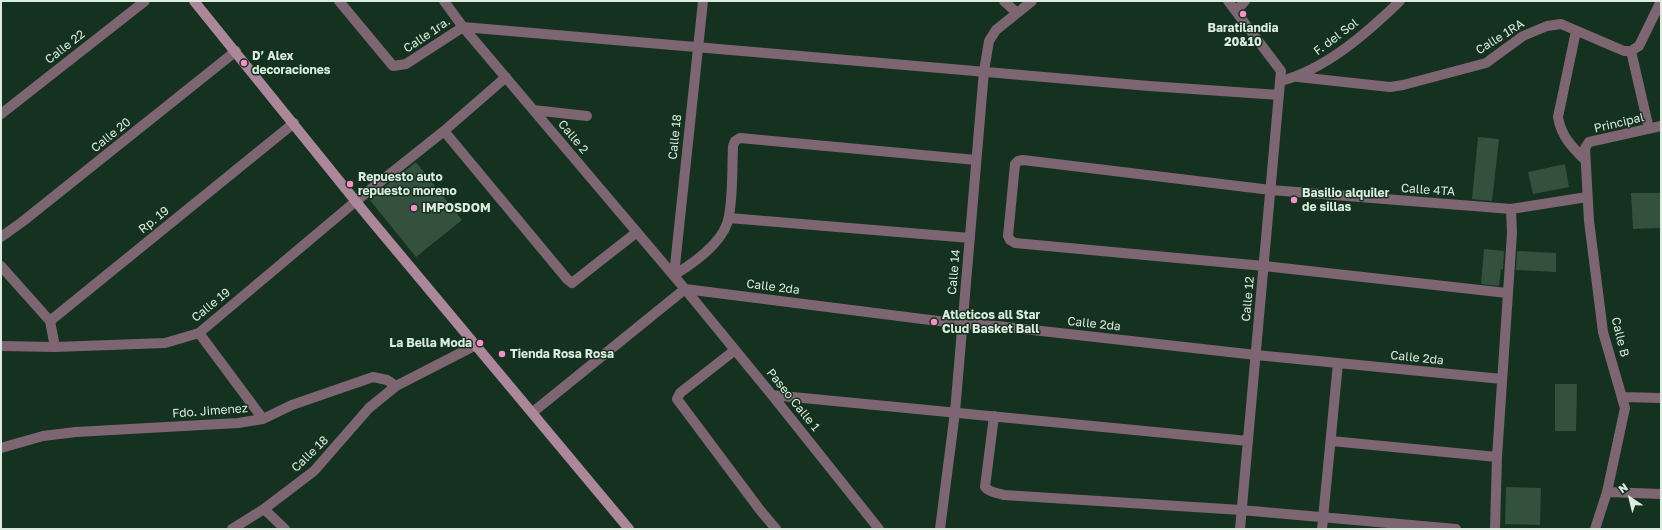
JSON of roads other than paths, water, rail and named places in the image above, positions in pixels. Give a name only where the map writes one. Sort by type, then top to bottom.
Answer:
[{"type":"main road","points":[[196,1],[356,201],[629,529]]},
{"type":"street","name":"Calle 22","points":[[1,114],[145,1]]},
{"type":"street","name":"Calle 1ra.","points":[[339,1],[393,66],[406,64],[463,26]]},
{"type":"street","name":"Calle 2","points":[[444,1],[533,110],[685,288]]},
{"type":"street","name":"Calle 18","points":[[674,275],[703,1]]},
{"type":"street","points":[[1004,1],[1017,13],[1032,1]]},
{"type":"street","points":[[1228,1],[1281,76]]},
{"type":"street","points":[[1236,11],[1246,1]]},
{"type":"street","name":"F. del Sol","points":[[1281,76],[1298,77],[1321,66],[1385,16],[1400,1]]},
{"type":"street","points":[[1649,129],[1631,51],[1639,46],[1661,2]]},
{"type":"street","name":"Calle 14","points":[[940,529],[955,412],[984,71],[989,40],[996,30],[1017,13]]},
{"type":"street","name":"Calle 1RA","points":[[1298,77],[1390,87],[1403,85],[1486,63],[1523,36],[1547,26],[1561,24],[1624,51],[1631,51]]},
{"type":"street","points":[[463,26],[1149,86],[1279,95]]},
{"type":"street","points":[[1576,31],[1558,117],[1560,128],[1568,142],[1585,160]]},
{"type":"street","name":"Calle 20","points":[[1,237],[22,222],[236,51]]},
{"type":"street","name":"Calle 12","points":[[1240,529],[1281,76]]},
{"type":"street","name":"Calle 19","points":[[1,346],[55,347],[165,343],[200,333],[356,201],[444,131],[506,77]]},
{"type":"street","points":[[533,110],[587,116]]},
{"type":"street","name":"Rp. 19","points":[[50,321],[294,123]]},
{"type":"street","name":"Principal","points":[[1584,148],[1589,142],[1661,126]]},
{"type":"street","points":[[444,131],[567,279],[572,283],[637,232]]},
{"type":"street","points":[[674,275],[703,255],[720,236],[729,218],[733,146],[735,141],[740,138],[976,160]]},
{"type":"street","name":"Calle B","points":[[1584,148],[1589,221],[1604,332],[1625,408],[1607,492],[1595,529]]},
{"type":"street","name":"Calle 4TA","points":[[1264,266],[1015,242],[1010,240],[1008,236],[1015,164],[1018,161],[1024,160],[1271,190],[1511,209],[1587,197]]},
{"type":"street","points":[[1495,529],[1497,457],[1512,233],[1511,209]]},
{"type":"street","points":[[729,218],[970,238]]},
{"type":"street","points":[[1,266],[50,321],[55,347]]},
{"type":"street","points":[[1264,266],[1507,293]]},
{"type":"street","points":[[533,412],[685,288]]},
{"type":"street","name":"Calle 2da","points":[[685,288],[962,324],[997,326],[1256,355],[1502,379]]},
{"type":"street","name":"Paseo Calle 1","points":[[685,288],[878,529]]},
{"type":"street","points":[[200,333],[263,419]]},
{"type":"street","points":[[396,386],[476,345]]},
{"type":"street","points":[[735,350],[680,393],[677,399],[760,510],[776,529]]},
{"type":"street","points":[[1322,529],[1338,363]]},
{"type":"street","name":"Fdo. Jimenez","points":[[1,448],[43,436],[76,432],[238,423],[263,419],[292,404],[373,377],[387,380],[396,386]]},
{"type":"street","name":"Calle 18","points":[[232,529],[264,509],[314,471],[369,408],[396,386]]},
{"type":"street","points":[[772,395],[1248,441]]},
{"type":"street","points":[[1623,397],[1661,398]]},
{"type":"street","points":[[994,416],[986,487],[988,491],[1004,495],[1242,510],[1323,517],[1404,527],[1456,529]]},
{"type":"street","points":[[1331,440],[1497,457]]},
{"type":"street","points":[[1607,492],[1661,494]]},
{"type":"street","points":[[264,509],[285,529]]},
{"type":"place","name":"Baratilandia 20&10","points":[[1243,14]]},
{"type":"place","name":"D’ Alex decoraciones","points":[[244,63]]},
{"type":"place","name":"Repuesto auto repuesto moreno","points":[[350,184]]},
{"type":"place","name":"Basilio alquiler de sillas","points":[[1294,200]]},
{"type":"place","name":"IMPOSDOM","points":[[414,208]]},
{"type":"place","name":"Atleticos all Star Clud Basket Ball","points":[[934,322]]},
{"type":"place","name":"La Bella Moda","points":[[480,343]]},
{"type":"place","name":"Tienda Rosa Rosa","points":[[502,354]]}]
